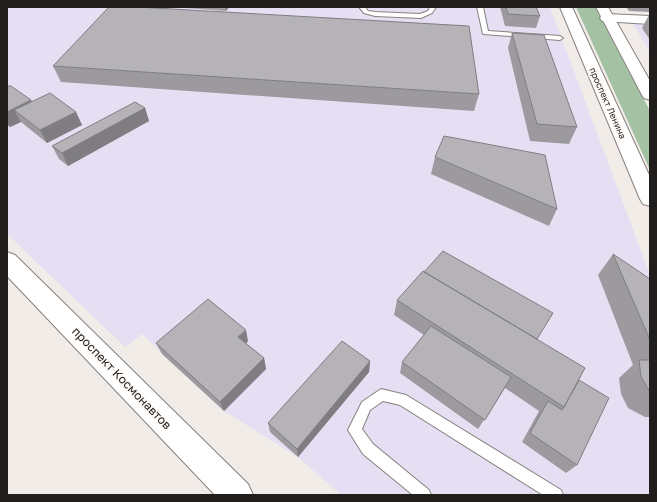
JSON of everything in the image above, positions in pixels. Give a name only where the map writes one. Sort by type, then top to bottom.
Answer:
[{"type":"main road","name":"проспект Ленина","points":[[566,7],[650,199]]},
{"type":"main road","points":[[604,12],[650,20]]},
{"type":"main road","points":[[604,12],[650,95]]},
{"type":"main road","name":"проспект Космонавтов","points":[[7,261],[237,495]]},
{"type":"lane","points":[[362,7],[366,12],[375,14],[421,16],[430,12],[433,7]]},
{"type":"lane","points":[[480,7],[485,33],[560,38]]},
{"type":"lane","points":[[424,495],[368,449],[355,430],[366,406],[381,395],[402,399],[556,495]]},
{"type":"shaded area","points":[[7,7],[550,7],[650,275],[650,495],[341,495],[298,457],[224,411],[142,334],[125,347],[7,234]]},
{"type":"shaded area","points":[[633,24],[650,25],[650,52]]},
{"type":"green space","points":[[576,7],[595,7],[650,111],[650,170]]},
{"type":"building","points":[[109,7],[137,7],[469,26],[479,94],[53,66]]},
{"type":"building","points":[[506,7],[536,7],[540,16],[508,14]]},
{"type":"building","points":[[512,33],[544,35],[577,127],[537,124]]},
{"type":"building","points":[[7,86],[11,86],[31,100],[7,112]]},
{"type":"building","points":[[50,93],[76,112],[40,130],[14,110]]},
{"type":"building","points":[[135,102],[145,108],[62,153],[52,146]]},
{"type":"building","points":[[444,136],[545,155],[557,209],[435,157]]},
{"type":"building","points":[[443,251],[553,313],[537,339],[424,272]]},
{"type":"building","points":[[613,254],[650,279],[650,340]]},
{"type":"building","points":[[423,271],[585,368],[564,407],[397,300]]},
{"type":"building","points":[[208,299],[246,330],[238,337],[264,358],[220,402],[156,343]]},
{"type":"building","points":[[431,326],[511,377],[485,420],[402,362]]},
{"type":"building","points":[[342,341],[370,361],[297,449],[268,423]]},
{"type":"building","points":[[639,360],[650,360],[650,392],[641,377]]},
{"type":"building","points":[[579,380],[609,398],[577,465],[530,433],[548,401],[562,410]]}]
